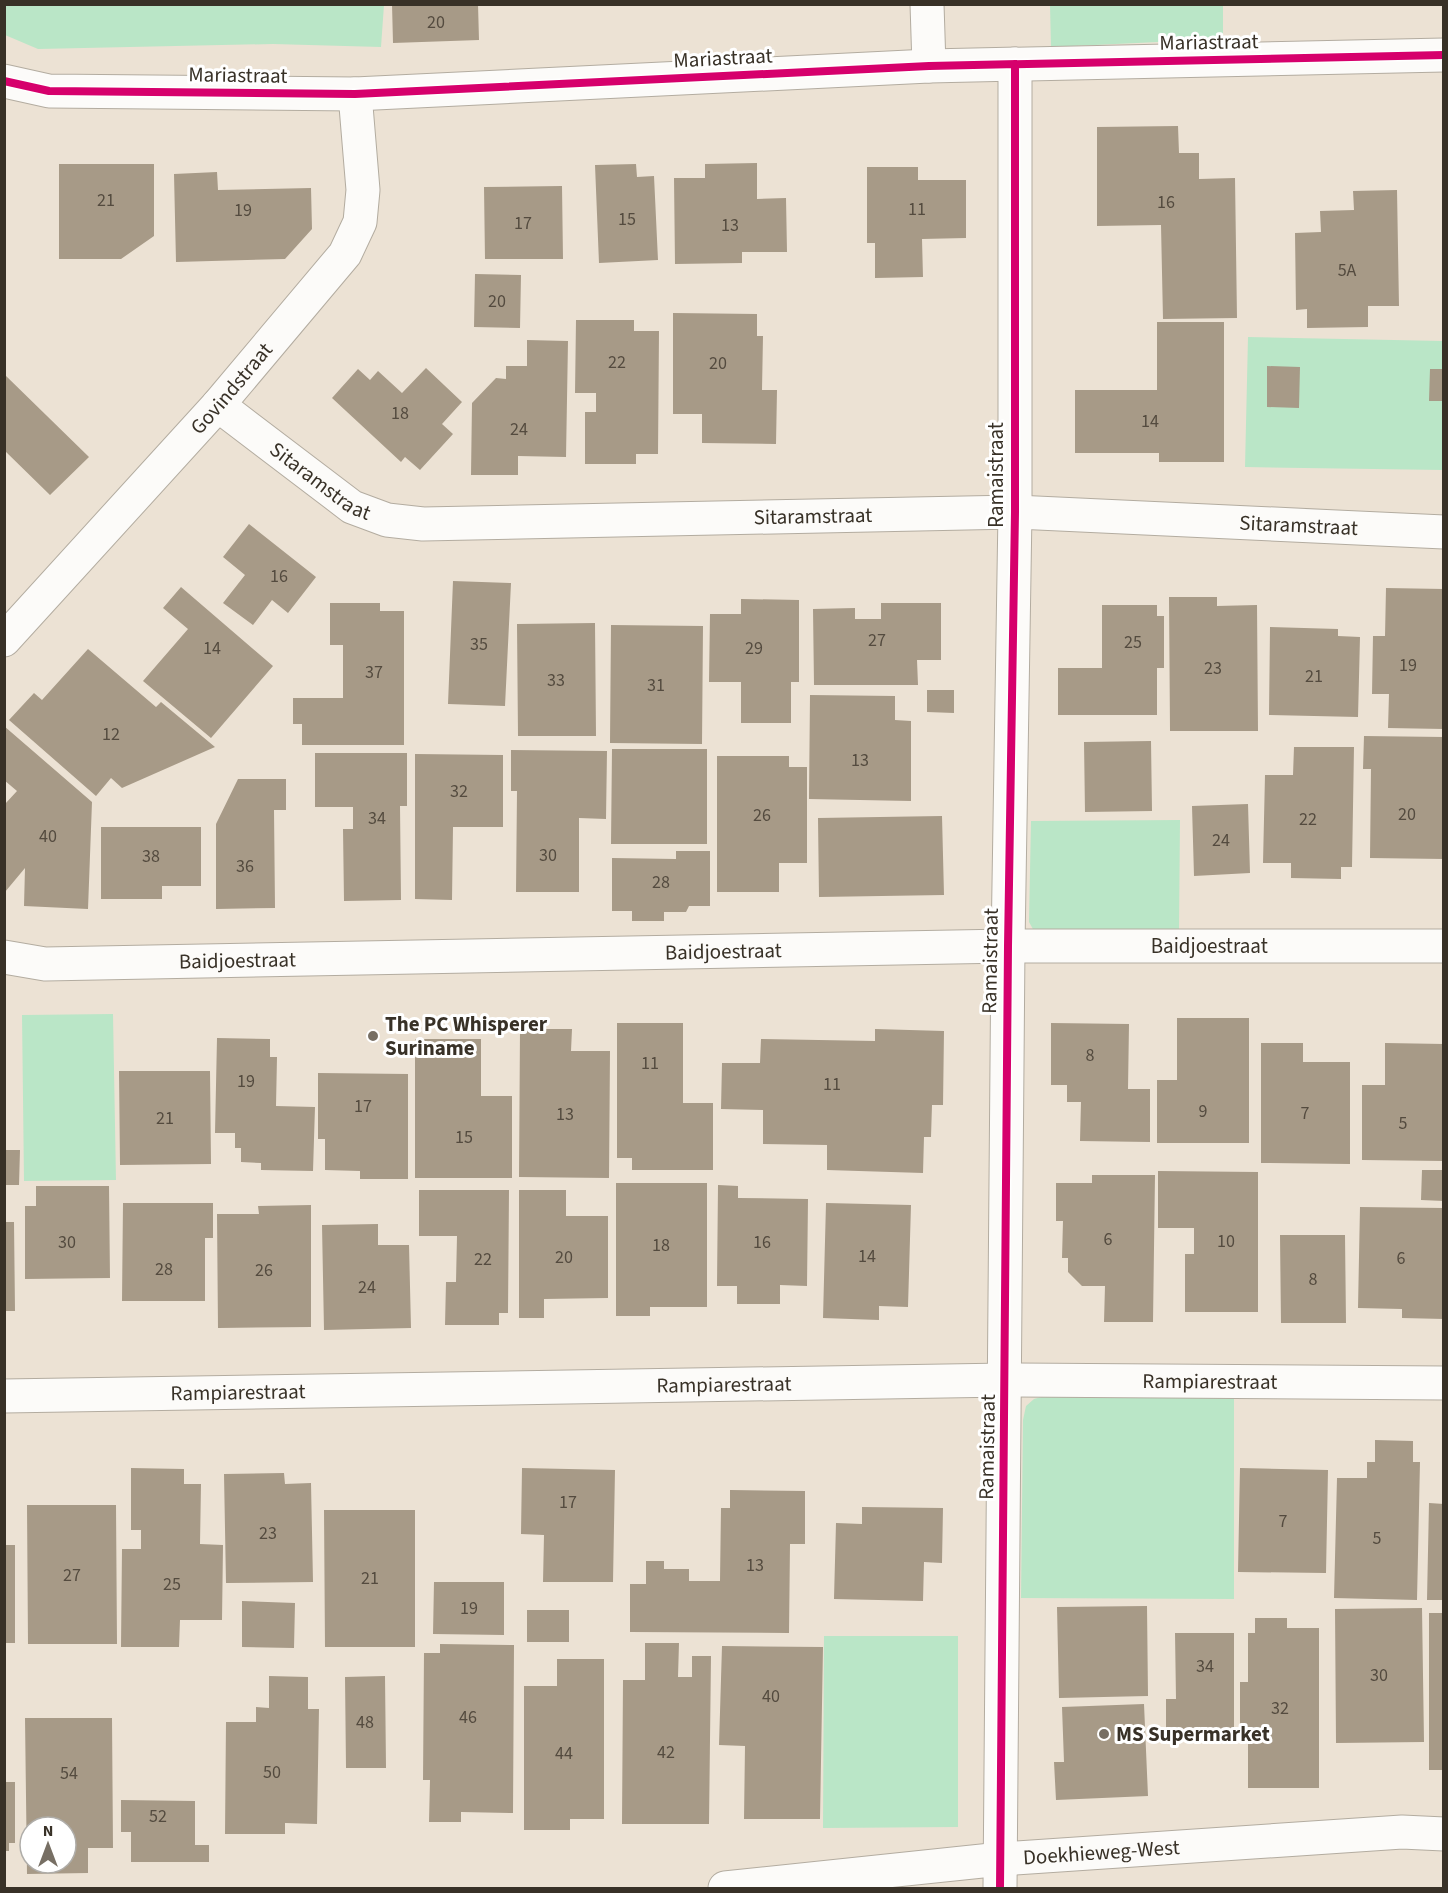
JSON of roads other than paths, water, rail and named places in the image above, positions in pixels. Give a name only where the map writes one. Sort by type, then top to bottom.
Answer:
[{"type":"street","points":[[927,4],[929,66]]},
{"type":"street","name":"Mariastraat","points":[[4,81],[49,91],[355,94],[929,66],[1443,55]]},
{"type":"street","name":"Ramaistraat","points":[[1001,1874],[1008,946],[1015,512],[1015,64]]},
{"type":"street","name":"Govindstraat","points":[[4,640],[218,405],[345,254],[360,222],[363,190],[355,94]]},
{"type":"street","name":"Sitaramstraat","points":[[218,405],[352,507],[387,520],[423,524],[1015,512],[1443,532]]},
{"type":"street","name":"Baidjoestraat","points":[[4,957],[45,964],[1008,946],[1443,946]]},
{"type":"street","name":"Rampiarestraat","points":[[4,1396],[1006,1380],[1443,1383]]},
{"type":"street","name":"Doekhieweg-West","points":[[725,1888],[1001,1874],[1402,1833],[1443,1834]]},
{"type":"place","name":"The PC Whisperer Suriname","points":[[373,1036]]},
{"type":"place","name":"MS Supermarket","points":[[1104,1734]]}]
